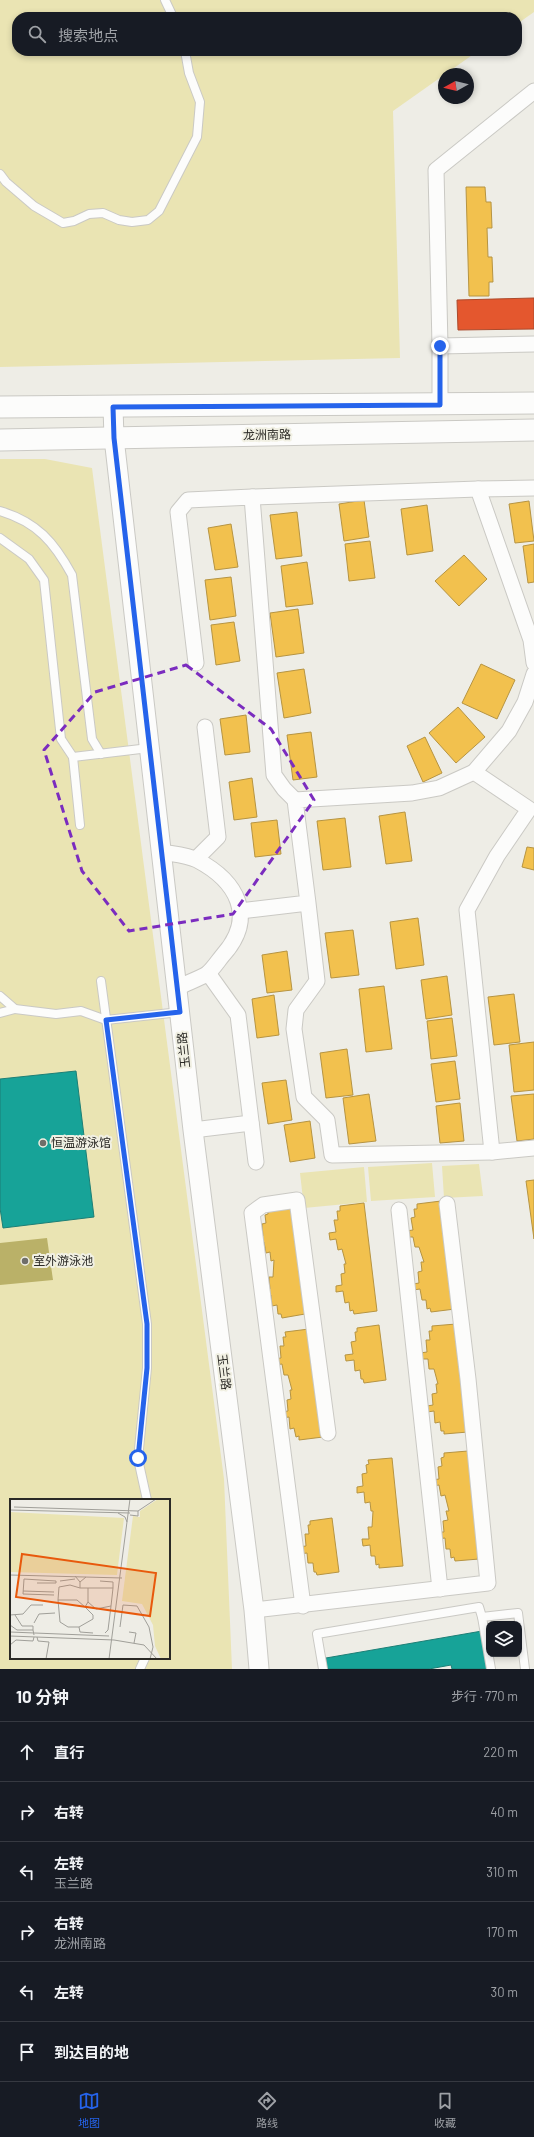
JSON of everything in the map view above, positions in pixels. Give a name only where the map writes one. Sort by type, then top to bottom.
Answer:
[{"type":"main road","points":[[0,408],[534,403]]},
{"type":"main road","name":"龙洲南路","points":[[0,440],[534,430]]},
{"type":"street","points":[[440,405],[436,170],[534,91]]},
{"type":"street","points":[[440,346],[534,344]]},
{"type":"street","name":"玉兰路","points":[[113,407],[114,438],[193,1130],[254,1610],[259,1669]]},
{"type":"street","points":[[478,488],[531,640],[534,663]]},
{"type":"street","points":[[196,663],[178,512],[188,500],[478,488],[534,488]]},
{"type":"street","points":[[252,497],[274,775],[284,789],[295,800],[317,981],[296,1010],[294,1029],[304,1097],[327,1120],[332,1154],[492,1152],[534,1148]]},
{"type":"street","points":[[295,800],[412,793],[439,788],[474,772],[509,731],[525,702],[534,674]]},
{"type":"street","points":[[196,859],[218,837],[204,727]]},
{"type":"street","points":[[474,772],[532,806],[497,856],[467,910],[492,1152]]},
{"type":"street","points":[[162,852],[196,859],[220,876],[234,889],[240,912],[238,932],[228,950],[208,973],[177,988]]},
{"type":"street","points":[[240,912],[308,903]]},
{"type":"street","points":[[208,973],[238,1015],[256,1162]]},
{"type":"street","points":[[193,1130],[251,1123]]},
{"type":"street","points":[[303,1606],[252,1213],[263,1205],[297,1200],[328,1433]]},
{"type":"street","points":[[254,1610],[303,1606],[488,1583],[468,1379],[447,1204]]},
{"type":"street","points":[[399,1210],[440,1589]]},
{"type":"lane","points":[[165,0],[171,12]]},
{"type":"lane","points":[[0,174],[6,182],[34,206],[63,223],[74,221],[89,214],[103,212],[119,220],[132,222],[148,220],[159,212],[197,137],[200,102],[189,73],[186,56]]},
{"type":"lane","points":[[0,511],[13,515],[38,529],[59,552],[72,575],[92,739],[102,754]]},
{"type":"lane","points":[[0,538],[29,559],[44,580],[61,739],[73,757],[80,825]]},
{"type":"lane","points":[[73,757],[150,748]]},
{"type":"lane","points":[[101,981],[147,1324],[147,1368],[138,1458],[147,1499]]},
{"type":"lane","points":[[0,996],[15,1009]]},
{"type":"lane","points":[[0,1013],[15,1009],[56,1014],[81,1011],[106,1020],[180,1012]]},
{"type":"lane","points":[[323,1669],[317,1634],[479,1607],[491,1669]]},
{"type":"lane","points":[[482,1617],[518,1613],[525,1669]]},
{"type":"lane","points":[[140,1669],[145,1659]]},
{"type":"highlighted area","points":[[186,665],[271,729],[314,800],[233,914],[129,931],[82,871],[44,750],[95,692]]},
{"type":"shaded area","points":[[0,0],[534,0],[534,12],[522,20],[522,12],[12,12],[12,56],[471,56],[454,68],[438,68],[438,79],[393,111],[400,358],[0,367]]},
{"type":"shaded area","points":[[0,459],[45,459],[92,468],[224,1479],[232,1669],[0,1669]]},
{"type":"shaded area","points":[[432,1163],[435,1197],[371,1201],[368,1167]]},
{"type":"shaded area","points":[[479,1164],[483,1196],[444,1198],[442,1166]]},
{"type":"shaded area","points":[[364,1167],[367,1202],[304,1208],[300,1173]]},
{"type":"shaded area","name":"室外游泳池","points":[[47,1238],[53,1280],[0,1285],[0,1243]]},
{"type":"building: 住宅","points":[[466,187],[485,187],[486,202],[491,202],[492,228],[487,228],[488,257],[492,257],[493,282],[489,282],[489,296],[469,296]]},
{"type":"building: 住宅","points":[[364,500],[369,537],[344,541],[339,504]]},
{"type":"building: 住宅","points":[[529,501],[534,541],[515,543],[509,504]]},
{"type":"building: 住宅","points":[[427,505],[433,551],[407,555],[401,509]]},
{"type":"building: 住宅","points":[[297,512],[302,556],[276,559],[270,515]]},
{"type":"building: 住宅","points":[[231,524],[238,567],[215,570],[208,528]]},
{"type":"building: 住宅","points":[[370,541],[375,578],[349,581],[345,544]]},
{"type":"building: 住宅","points":[[534,544],[534,582],[528,583],[523,546]]},
{"type":"building: 住宅","points":[[464,555],[487,579],[459,606],[435,581]]},
{"type":"building: 住宅","points":[[307,562],[313,604],[286,607],[281,566]]},
{"type":"building: 住宅","points":[[231,577],[236,616],[210,620],[205,580]]},
{"type":"building: 住宅","points":[[298,609],[304,653],[276,657],[270,613]]},
{"type":"building: 住宅","points":[[234,622],[240,661],[216,665],[211,625]]},
{"type":"building: 住宅","points":[[481,664],[515,680],[497,719],[462,703]]},
{"type":"building: 住宅","points":[[304,669],[311,713],[284,718],[277,673]]},
{"type":"building: 住宅","points":[[458,707],[485,737],[456,763],[429,733]]},
{"type":"building: 住宅","points":[[246,715],[250,752],[225,755],[220,719]]},
{"type":"building: 住宅","points":[[311,732],[317,777],[293,780],[287,735]]},
{"type":"building: 住宅","points":[[425,737],[442,773],[423,782],[407,746]]},
{"type":"building: 住宅","points":[[252,778],[257,817],[234,820],[229,782]]},
{"type":"building: 住宅","points":[[405,812],[412,861],[386,864],[379,816]]},
{"type":"building: 住宅","points":[[345,818],[351,867],[323,870],[317,821]]},
{"type":"building: 住宅","points":[[277,820],[281,854],[255,857],[251,823]]},
{"type":"building: 住宅","points":[[527,847],[534,848],[534,870],[522,867]]},
{"type":"building: 住宅","points":[[418,918],[424,965],[396,969],[390,922]]},
{"type":"building: 住宅","points":[[353,930],[359,975],[331,978],[325,933]]},
{"type":"building: 住宅","points":[[287,951],[292,990],[267,993],[262,955]]},
{"type":"building: 住宅","points":[[447,976],[452,1015],[426,1019],[421,980]]},
{"type":"building: 住宅","points":[[384,986],[392,1049],[366,1052],[359,989]]},
{"type":"building: 住宅","points":[[514,994],[520,1042],[494,1045],[488,997]]},
{"type":"building: 住宅","points":[[274,995],[279,1035],[257,1038],[252,999]]},
{"type":"building: 住宅","points":[[452,1018],[457,1056],[431,1059],[427,1021]]},
{"type":"building: 住宅","points":[[534,1042],[534,1090],[514,1092],[509,1045]]},
{"type":"building: 住宅","points":[[347,1049],[353,1095],[326,1098],[320,1053]]},
{"type":"building: 住宅","points":[[455,1061],[460,1099],[436,1102],[431,1064]]},
{"type":"building: 住宅","points":[[286,1080],[292,1120],[268,1124],[262,1083]]},
{"type":"building: 住宅","points":[[369,1094],[376,1141],[349,1144],[343,1098]]},
{"type":"building: 住宅","points":[[534,1094],[534,1139],[517,1141],[511,1096]]},
{"type":"building: 住宅","points":[[460,1103],[464,1141],[440,1143],[436,1106]]},
{"type":"building: 住宅","points":[[310,1121],[315,1158],[290,1162],[284,1125]]},
{"type":"building: 住宅","points":[[534,1180],[534,1239],[526,1181]]},
{"type":"building: 住宅","points":[[441,1201],[455,1309],[431,1312],[430,1308],[427,1309],[426,1300],[422,1300],[420,1289],[413,1290],[413,1284],[419,1283],[418,1272],[422,1271],[421,1262],[424,1262],[419,1247],[415,1247],[413,1237],[407,1237],[406,1231],[413,1230],[411,1218],[415,1217],[414,1209],[417,1209],[417,1204]]},
{"type":"building: 住宅","points":[[364,1203],[377,1311],[354,1314],[353,1310],[350,1311],[349,1302],[345,1303],[343,1291],[336,1292],[336,1286],[342,1285],[341,1274],[345,1273],[344,1264],[346,1264],[342,1249],[338,1250],[336,1239],[330,1240],[329,1233],[336,1232],[334,1220],[338,1220],[337,1211],[340,1211],[340,1206]]},
{"type":"building: 住宅","points":[[291,1207],[305,1314],[282,1318],[281,1314],[278,1314],[277,1305],[272,1306],[271,1295],[264,1296],[264,1289],[270,1289],[269,1277],[273,1277],[274,1260],[271,1261],[270,1252],[266,1253],[264,1242],[257,1243],[257,1237],[263,1236],[262,1224],[266,1223],[265,1215],[268,1214],[268,1210]]},
{"type":"building: 住宅","points":[[456,1324],[468,1432],[444,1434],[444,1431],[441,1431],[440,1422],[435,1423],[434,1411],[427,1412],[427,1406],[433,1405],[432,1394],[437,1393],[436,1384],[438,1384],[434,1369],[429,1369],[428,1359],[421,1359],[420,1353],[427,1352],[426,1340],[430,1340],[429,1331],[432,1331],[432,1326]]},
{"type":"building: 住宅","points":[[379,1325],[386,1380],[364,1383],[363,1379],[361,1379],[360,1370],[355,1371],[354,1360],[346,1361],[345,1355],[353,1354],[351,1342],[356,1341],[355,1332],[357,1332],[357,1328]]},
{"type":"building: 住宅","points":[[309,1329],[323,1437],[299,1440],[299,1436],[296,1437],[294,1428],[290,1429],[289,1417],[282,1418],[281,1412],[288,1411],[287,1400],[291,1399],[290,1390],[292,1390],[288,1375],[284,1375],[282,1364],[275,1365],[274,1359],[281,1358],[280,1346],[284,1346],[283,1337],[286,1337],[285,1332]]},
{"type":"building: 住宅","points":[[468,1451],[479,1559],[455,1561],[454,1557],[451,1558],[450,1549],[446,1549],[445,1538],[438,1539],[438,1532],[444,1532],[443,1521],[448,1520],[446,1511],[449,1511],[445,1495],[441,1496],[439,1485],[433,1486],[432,1480],[439,1479],[438,1467],[442,1466],[441,1458],[444,1457],[444,1453]]},
{"type":"building: 住宅","points":[[392,1458],[403,1566],[379,1568],[379,1564],[376,1565],[375,1556],[371,1556],[370,1545],[363,1546],[362,1539],[369,1539],[368,1527],[372,1527],[373,1511],[371,1511],[370,1502],[365,1503],[364,1492],[357,1493],[357,1487],[363,1486],[362,1474],[367,1473],[366,1465],[369,1464],[368,1460]]},
{"type":"building: 住宅","points":[[332,1518],[339,1572],[317,1575],[316,1572],[314,1572],[313,1563],[308,1563],[307,1553],[299,1554],[298,1547],[306,1546],[305,1534],[309,1534],[308,1525],[310,1525],[310,1521]]},
{"type":"building: 商业","points":[[534,298],[534,329],[458,330],[457,300]]},
{"type":"building: 公共","name":"恒温游泳馆","points":[[76,1071],[94,1217],[3,1228],[0,1208],[0,1079]]},
{"type":"building: 公共","points":[[482,1631],[488,1669],[452,1669],[451,1665],[429,1669],[327,1669],[326,1658]]},
{"type":"place","name":"恒温游泳馆","points":[[43,1143]]},
{"type":"place","name":"室外游泳池","points":[[25,1261]]},
{"type":"route","points":[[138,1458],[147,1368],[147,1324],[106,1020],[180,1012],[114,438],[113,407],[440,405],[440,346]]}]
